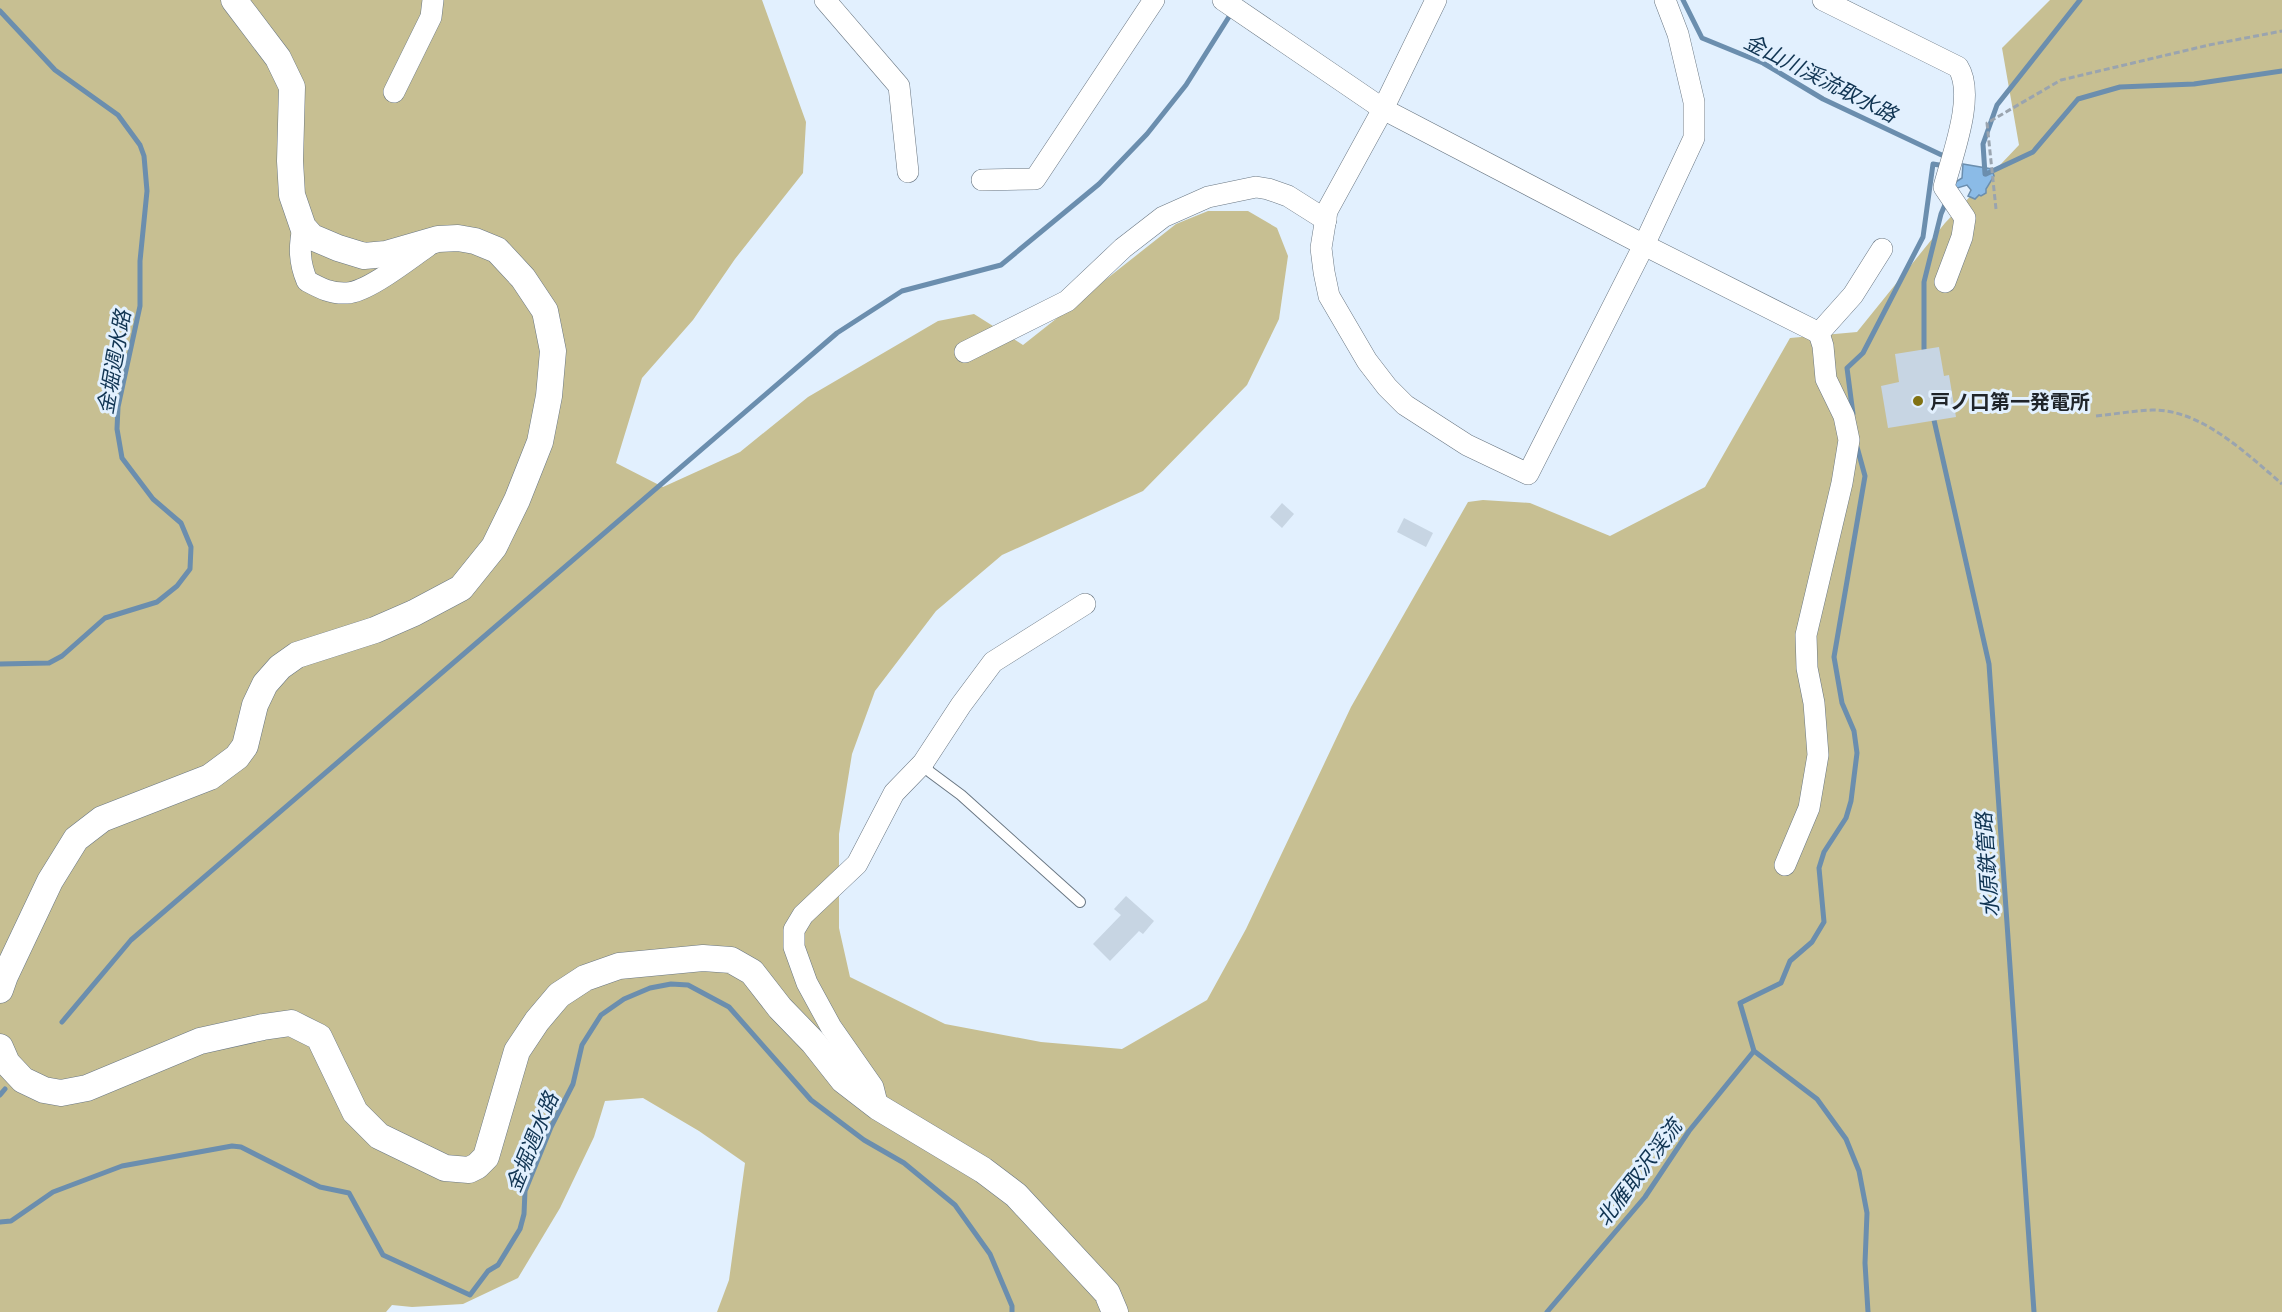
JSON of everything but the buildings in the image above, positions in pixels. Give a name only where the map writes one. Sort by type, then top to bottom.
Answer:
[{"type":"street","points":[[0,990],[50,881],[76,839],[102,819],[210,777],[237,757],[245,746],[255,705],[265,684],[280,667],[297,655],[375,630],[441,600],[461,588],[494,547],[517,500],[540,442],[549,396],[553,351],[545,311],[512,264],[497,250],[475,241],[458,238],[438,239],[386,254],[364,256],[338,249],[312,237],[303,227],[292,195],[290,161],[292,87],[278,58],[234,0]]},
{"type":"street","points":[[394,92],[431,17],[433,0]]},
{"type":"street","points":[[825,0],[899,86],[908,172]]},
{"type":"street","points":[[982,180],[1035,179],[1154,0]]},
{"type":"street","points":[[1223,0],[1383,109],[1819,333],[1823,346],[1826,379],[1844,416],[1849,440],[1842,483],[1806,635],[1818,755],[1809,808],[1785,865]]},
{"type":"street","points":[[1436,0],[1383,109],[1327,211],[1321,248],[1329,296],[1367,361],[1387,387],[1405,405],[1467,445],[1528,474],[1644,245],[1694,138],[1694,102],[1678,34],[1665,0]]},
{"type":"street","points":[[1823,0],[1958,67],[1962,74],[1965,86],[1964,107],[1944,187],[1965,218],[1962,237],[1946,282]]},
{"type":"street","points":[[965,352],[1067,301],[1123,248],[1163,217],[1208,197],[1256,188],[1268,189],[1288,196],[1326,219]]},
{"type":"street","points":[[303,227],[300,265],[307,281],[324,291],[349,293],[378,280],[438,239]]},
{"type":"street","points":[[1819,333],[1853,295],[1882,249]]},
{"type":"street","points":[[878,1107],[873,1087],[831,1028],[807,983],[794,947],[794,930],[803,915],[857,864],[894,793],[923,763],[961,705],[993,662],[1085,604]]},
{"type":"street","points":[[0,1047],[7,1063],[23,1080],[44,1090],[61,1094],[87,1088],[200,1041],[291,1023],[319,1037],[355,1112],[379,1136],[445,1168],[469,1170],[486,1157],[517,1051],[537,1021],[560,995],[585,978],[619,966],[703,958],[731,960],[752,972],[843,1080],[878,1107],[983,1170],[1016,1195],[1107,1293],[1115,1312]]},
{"type":"lane","points":[[923,763],[930,772],[961,795],[1080,902]]},
{"type":"path","points":[[1996,209],[1987,123],[2061,80],[2209,45],[2282,32]]},
{"type":"path","points":[[2096,416],[2154,410],[2187,416],[2238,446],[2282,484]]},
{"type":"shaded area","points":[[0,0],[762,0],[806,122],[803,173],[735,259],[693,320],[642,378],[616,463],[663,487],[740,452],[808,397],[938,321],[974,314],[1023,345],[1176,224],[1208,211],[1248,211],[1277,228],[1288,256],[1279,319],[1247,385],[1143,491],[1002,555],[936,611],[875,691],[852,754],[839,834],[839,928],[850,977],[945,1024],[1041,1042],[1122,1049],[1207,1000],[1246,929],[1351,707],[1468,502],[1483,500],[1530,503],[1610,536],[1705,487],[1790,338],[1857,332],[1945,223],[2019,145],[2002,48],[2050,0],[2282,0],[2282,1312],[717,1312],[729,1280],[745,1163],[699,1131],[643,1098],[605,1101],[594,1137],[560,1208],[518,1278],[463,1304],[412,1307],[392,1305],[386,1312],[0,1312]]},
{"type":"water","points":[[1963,164],[1992,169],[1994,176],[1986,193],[1975,199],[1968,196],[1971,190],[1967,185],[1954,189],[1951,185],[1962,178]]},
{"type":"waterway","name":"金山川渓流取水路","points":[[1683,0],[1702,38],[1763,63],[1823,99],[1948,158]]},
{"type":"waterway","points":[[1985,174],[1983,144],[1997,105],[2080,0]]},
{"type":"waterway","name":"金堀週水路","points":[[0,11],[55,70],[118,115],[140,145],[144,156],[147,191],[140,261],[140,306],[118,407],[117,429],[122,458],[153,499],[181,523],[191,547],[190,569],[177,586],[157,602],[105,618],[62,656],[49,663],[0,664]]},
{"type":"waterway","points":[[62,1022],[131,940],[837,333],[902,291],[1001,265],[1099,184],[1147,134],[1186,85],[1232,12]]},
{"type":"waterway","points":[[1986,174],[2033,152],[2078,99],[2120,87],[2194,84],[2282,71]]},
{"type":"waterway","points":[[1853,414],[1847,368],[1863,353],[1923,237],[1933,164],[1945,166]]},
{"type":"waterway","points":[[1924,349],[1924,282],[1941,214],[1947,200]]},
{"type":"waterway","name":"水原鉄管路","points":[[1934,420],[1989,664],[2034,1312]]},
{"type":"waterway","points":[[1857,447],[1865,476],[1834,657],[1842,703],[1854,731],[1857,753],[1851,801],[1846,818],[1824,852],[1819,868],[1824,922],[1812,942],[1790,961],[1781,983],[1740,1003],[1754,1051],[1817,1099],[1846,1139],[1859,1171],[1867,1213],[1865,1263],[1868,1312]]},
{"type":"waterway","name":"金堀週水路","points":[[0,1222],[11,1221],[53,1192],[122,1166],[232,1146],[241,1147],[320,1187],[349,1193],[383,1255],[470,1295],[488,1271],[498,1265],[520,1229],[524,1214],[525,1191],[551,1127],[573,1084],[582,1045],[601,1015],[624,999],[650,988],[671,984],[688,985],[729,1007],[811,1100],[864,1140],[904,1163],[955,1205],[990,1254],[1012,1306],[1012,1312]]},
{"type":"waterway","name":"北雁取沢渓流","points":[[1547,1312],[1645,1197],[1689,1131],[1754,1051]]},
{"type":"waterway","points":[[0,1095],[5,1089]]},
{"type":"place","name":"戸ノ口第一発電所","points":[[1918,401]]}]
